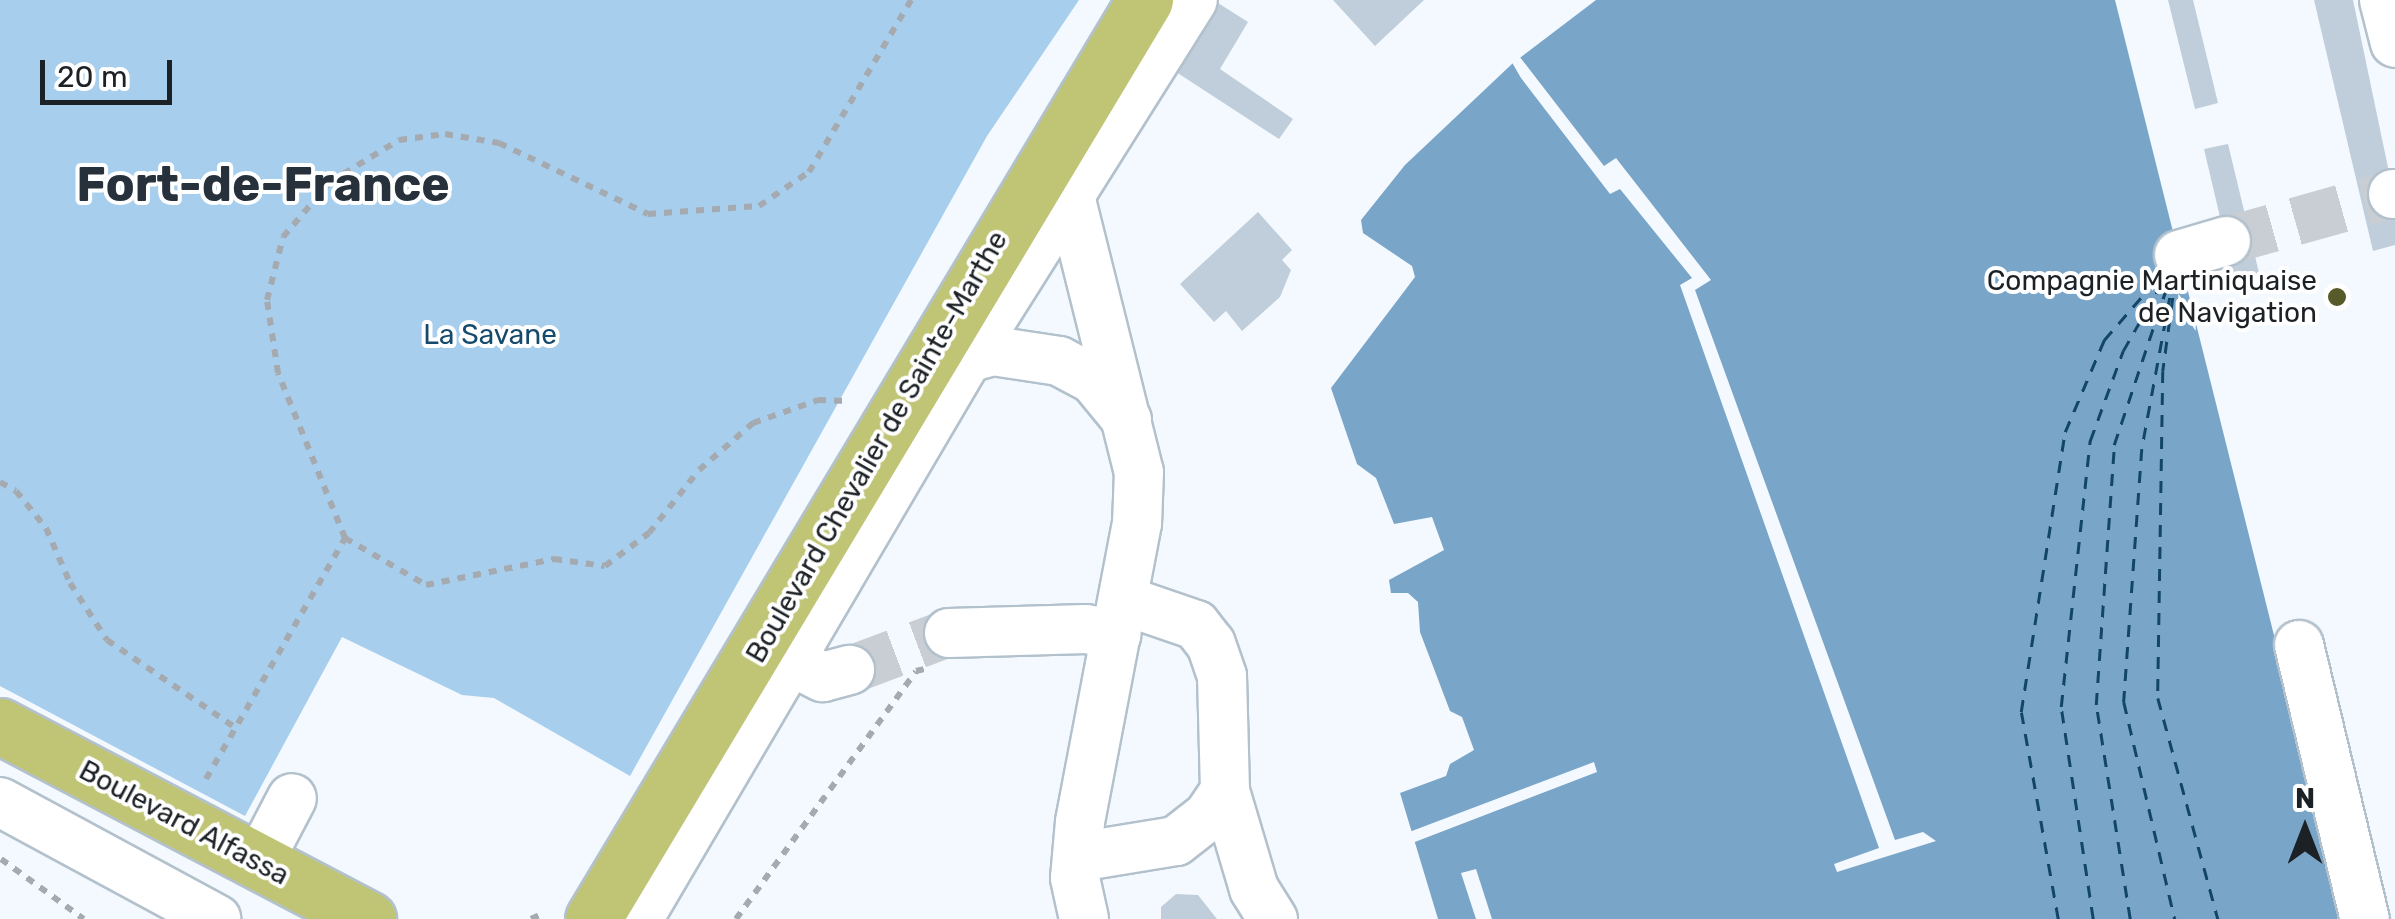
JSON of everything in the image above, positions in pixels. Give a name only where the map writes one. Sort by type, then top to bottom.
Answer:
[{"type":"main road","name":"Boulevard Chevalier de Sainte-Marthe","points":[[614,911],[890,394],[1063,167],[1145,0]]},
{"type":"main road","name":"Boulevard Alfassa","points":[[0,726],[368,919]]},
{"type":"street","points":[[614,911],[789,660],[970,354],[1063,167],[1194,0]]},
{"type":"street","points":[[2384,0],[2395,44]]},
{"type":"street","points":[[1063,167],[1134,431],[1137,523],[1078,857],[1084,919]]},
{"type":"street","points":[[2178,255],[2226,242]]},
{"type":"street","points":[[890,394],[970,354],[1014,351],[1078,368],[1108,393],[1134,431]]},
{"type":"street","points":[[949,633],[1086,629],[1120,618],[1196,625],[1211,644],[1222,676],[1225,792],[1254,889],[1272,919]]},
{"type":"street","points":[[2300,645],[2365,919]]},
{"type":"street","points":[[789,660],[823,677],[850,670]]},
{"type":"street","points":[[1078,857],[1176,841],[1208,816],[1225,792]]},
{"type":"street","points":[[258,863],[292,798]]},
{"type":"street","points":[[0,802],[216,919]]},
{"type":"path","points":[[890,394],[818,400],[752,423],[699,470],[650,533],[604,566],[554,559],[426,586],[345,538],[288,404],[268,300],[283,237],[330,182],[399,140],[445,134],[499,143],[648,214],[759,206],[809,172],[912,0]]},
{"type":"path","points":[[0,482],[16,490],[46,528],[70,582],[108,640],[236,728]]},
{"type":"path","points":[[193,772],[208,780],[345,538]]},
{"type":"path","points":[[736,919],[916,671],[928,669],[935,678]]},
{"type":"path","points":[[0,858],[84,919]]},
{"type":"green space","name":"La Savane","points":[[0,0],[1079,0],[987,136],[630,776],[494,698],[462,695],[342,637],[245,816],[0,686]]},
{"type":"shaded area","points":[[1596,0],[2115,0],[2345,919],[1438,919],[1400,793],[1446,776],[1450,764],[1474,750],[1462,717],[1450,711],[1420,632],[1418,602],[1408,593],[1391,593],[1389,580],[1444,550],[1432,517],[1394,524],[1376,478],[1357,464],[1331,388],[1415,277],[1412,266],[1363,233],[1361,220],[1405,165],[1513,63]]},
{"type":"pier","points":[[1516,52],[1604,166],[1616,158],[1711,280],[1695,290],[1895,840],[1923,832],[1936,841],[1837,872],[1834,864],[1879,848],[1680,285],[1692,278],[1620,189],[1610,194],[1521,78],[1510,59]]},
{"type":"pier","points":[[1594,762],[1597,772],[1407,845],[1404,834]]},
{"type":"pier","points":[[1476,869],[1492,919],[1476,919],[1461,873]]},
{"type":"building","points":[[1333,0],[1424,0],[1375,46]]},
{"type":"building","points":[[2168,0],[2193,0],[2218,103],[2195,109]]},
{"type":"building","points":[[2314,0],[2353,0],[2395,201],[2395,245],[2373,251]]},
{"type":"building","points":[[1218,3],[1248,22],[1220,69],[1293,119],[1279,139],[1173,70]]},
{"type":"building","points":[[2228,144],[2260,277],[2236,285],[2204,149]]},
{"type":"building","points":[[1258,212],[1292,250],[1282,260],[1291,270],[1280,297],[1242,331],[1226,311],[1214,322],[1180,284]]},
{"type":"building","points":[[1176,894],[1198,895],[1217,919],[1161,919],[1161,907]]},
{"type":"ferry route","points":[[2058,919],[2021,712],[2065,432],[2104,340],[2164,271]]},
{"type":"ferry route","points":[[2093,919],[2061,707],[2090,441],[2123,351],[2168,272]]},
{"type":"ferry route","points":[[2130,919],[2096,705],[2114,445],[2171,275]]},
{"type":"ferry route","points":[[2174,276],[2142,449],[2124,702],[2175,919]]},
{"type":"ferry route","points":[[2176,276],[2163,371],[2158,698],[2218,919]]},
{"type":"tunnel","points":[[2226,241],[2393,194]]},
{"type":"tunnel","points":[[850,670],[949,633]]},
{"type":"place","name":"Compagnie Martiniquaise de Navigation","points":[[2337,297]]},
{"type":"district","name":"Fort-de-France","points":[[263,185]]}]
